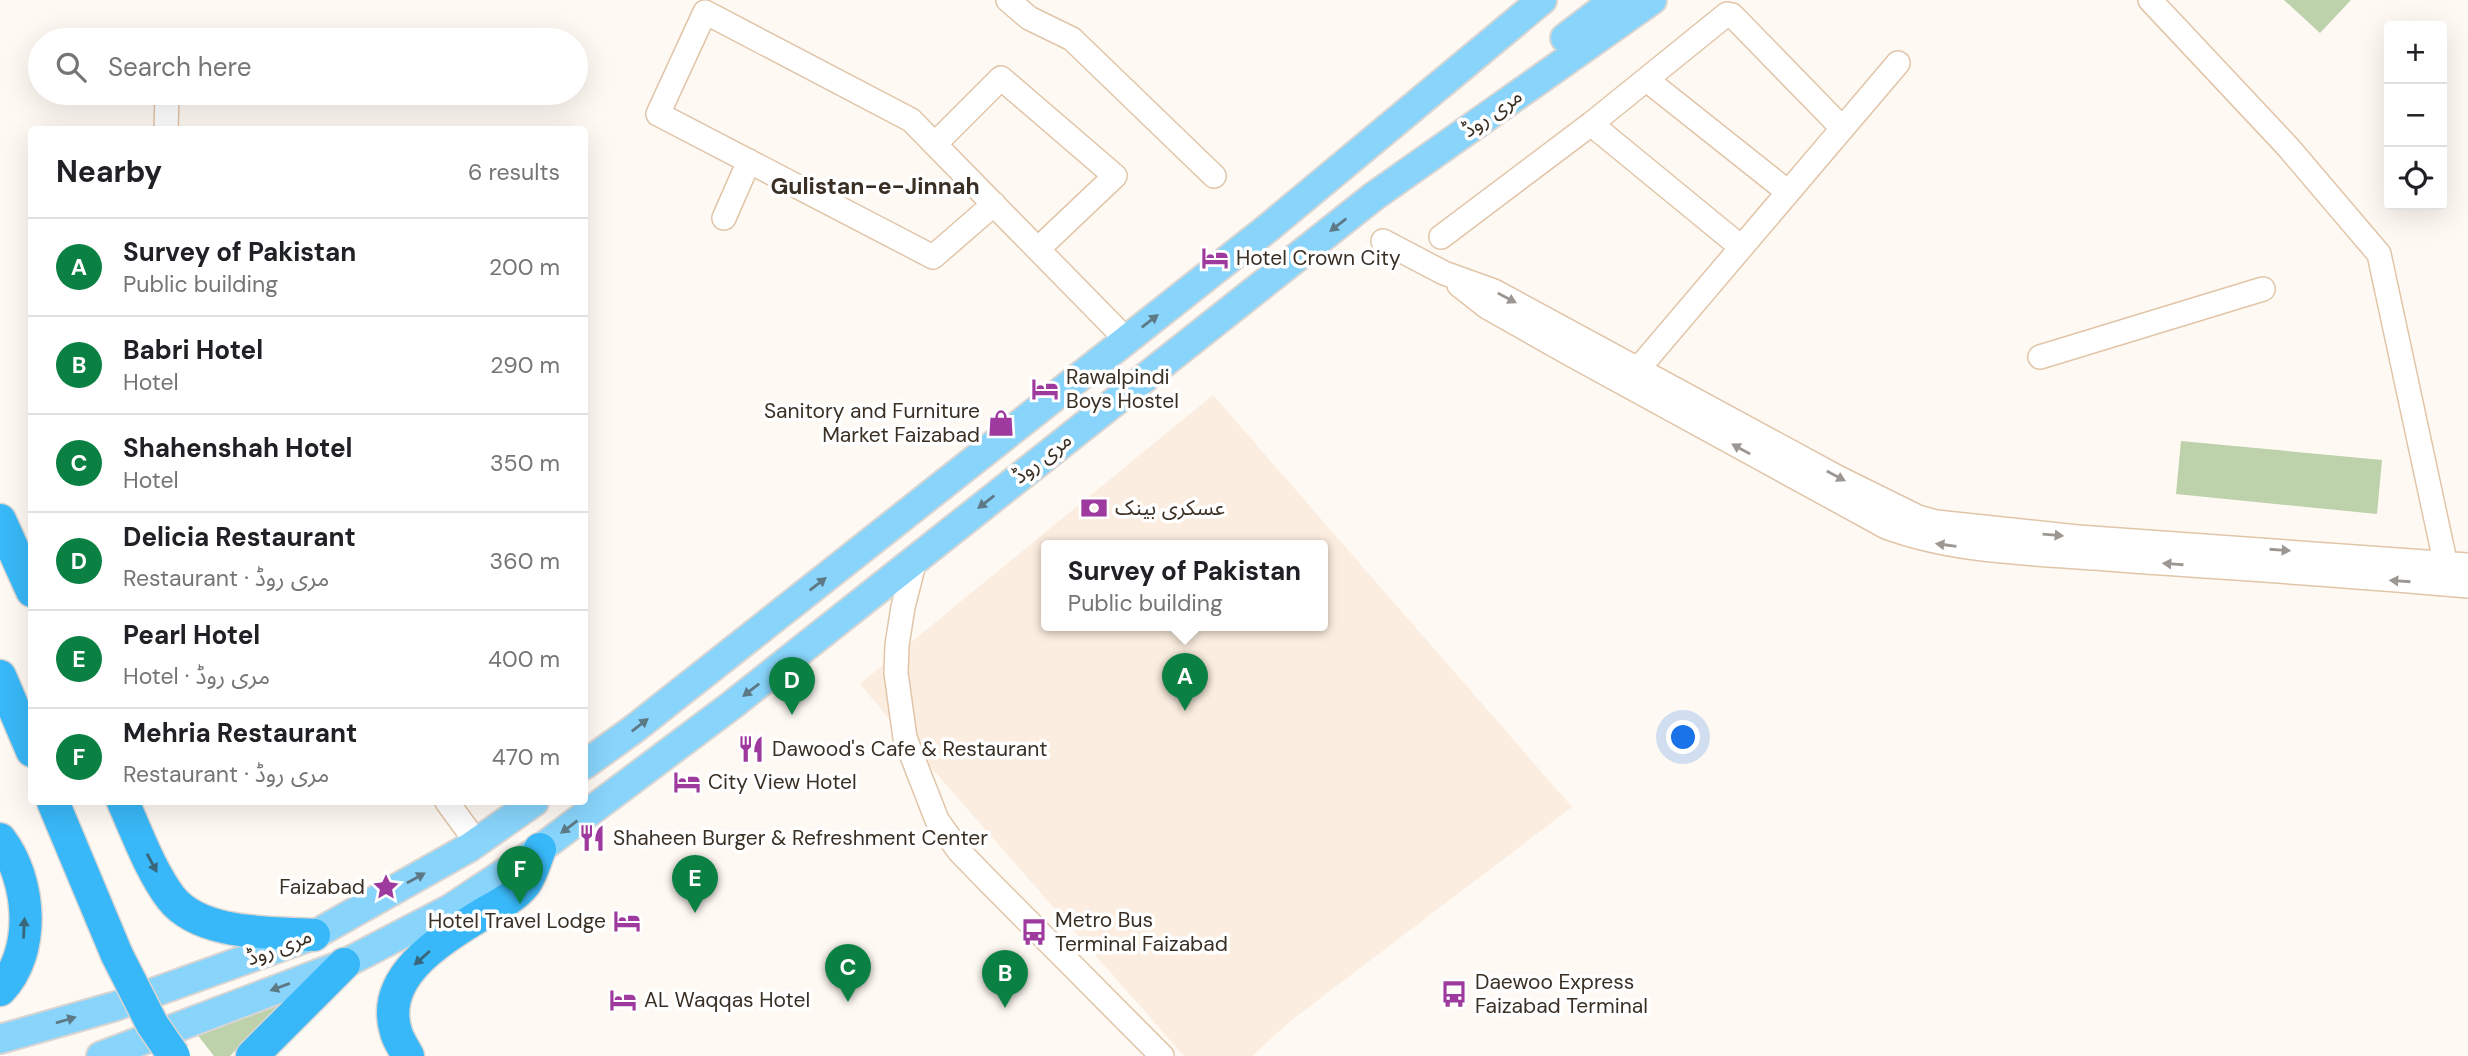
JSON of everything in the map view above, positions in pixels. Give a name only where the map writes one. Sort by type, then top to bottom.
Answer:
[{"type":"highway","points":[[0,520],[28,582]]},
{"type":"highway","points":[[0,676],[28,742]]},
{"type":"highway","points":[[54,805],[117,955],[152,1024],[174,1056]]},
{"type":"highway","points":[[132,809],[172,899],[189,914],[220,927],[314,935]]},
{"type":"highway","points":[[0,839],[15,867],[26,903],[24,938],[17,963],[0,990]]},
{"type":"highway","points":[[408,1056],[396,1032],[393,1017],[396,994],[408,971],[449,936],[504,901],[525,884],[540,849]]},
{"type":"highway","points":[[252,1056],[344,964]]},
{"type":"main road","name":"مری روڈ","points":[[588,762],[634,729],[1268,228],[1542,0]]},
{"type":"main road","points":[[1268,228],[1500,58],[1565,0]]},
{"type":"main road","points":[[1373,197],[1497,87],[1615,0]]},
{"type":"main road","name":"مری روڈ","points":[[102,1056],[344,964],[450,909],[540,849],[732,705],[1373,197],[1652,0]]},
{"type":"main road","name":"مری روڈ","points":[[0,1039],[116,1006],[314,935],[477,843],[530,805]]},
{"type":"street","points":[[1008,0],[1030,18],[1072,39],[1214,176]]},
{"type":"street","points":[[2150,0],[2288,146],[2379,254],[2458,575]]},
{"type":"street","points":[[994,204],[933,257],[658,114],[705,12],[911,120],[994,204],[1115,328],[1125,341]]},
{"type":"street","points":[[1441,237],[1591,124],[1727,13],[1732,15],[1842,128]]},
{"type":"street","points":[[1639,368],[1898,63]]},
{"type":"street","points":[[935,144],[1001,78],[1115,176],[1038,249]]},
{"type":"street","points":[[1647,80],[1788,192]]},
{"type":"street","points":[[166,126],[167,105]]},
{"type":"street","points":[[1591,124],[1741,247]]},
{"type":"street","points":[[724,218],[749,161]]},
{"type":"street","points":[[1383,240],[1444,273],[1494,291],[1839,478],[1919,517],[1936,522],[2458,575]]},
{"type":"street","points":[[1444,273],[1487,307],[1570,355],[1874,521],[1907,535],[1935,543],[2015,552],[2458,575]]},
{"type":"street","points":[[2040,357],[2263,289]]},
{"type":"street","points":[[915,560],[903,607],[896,673],[905,738],[937,820],[959,851],[1162,1056]]},
{"type":"street","points":[[449,805],[477,843]]},
{"type":"shaded area","points":[[1213,395],[1572,807],[1289,1022],[1252,1056],[1184,1056],[860,684]]},
{"type":"green space","points":[[2284,0],[2351,0],[2320,33]]},
{"type":"green space","points":[[2181,441],[2382,460],[2377,514],[2176,494]]},
{"type":"green space","points":[[286,999],[230,1056],[214,1056],[196,1033]]},
{"type":"place","name":"Hotel Crown City","points":[[1215,258]]},
{"type":"place","name":"Rawalpindi Boys Hostel","points":[[1045,389]]},
{"type":"place","name":"Sanitory and Furniture Market Faizabad","points":[[1001,423]]},
{"type":"place","name":"عسکری بینک","points":[[1094,508]]},
{"type":"place","name":"Survey of Pakistan","points":[[1185,711]]},
{"type":"place","name":"Delicia Restaurant","points":[[792,715]]},
{"type":"place","name":"Dawood's Cafe & Restaurant","points":[[751,749]]},
{"type":"place","name":"City View Hotel","points":[[687,782]]},
{"type":"place","name":"Shaheen Burger & Refreshment Center","points":[[592,838]]},
{"type":"place","name":"Faizabad","points":[[386,887]]},
{"type":"place","name":"Mehria Restaurant","points":[[520,904]]},
{"type":"place","name":"Pearl Hotel","points":[[695,913]]},
{"type":"place","name":"Hotel Travel Lodge","points":[[627,921]]},
{"type":"place","name":"Metro Bus Terminal Faizabad","points":[[1034,932]]},
{"type":"place","name":"Daewoo Express Faizabad Terminal","points":[[1454,994]]},
{"type":"place","name":"AL Waqqas Hotel","points":[[623,1000]]},
{"type":"place","name":"Shahenshah Hotel","points":[[848,1002]]},
{"type":"place","name":"Babri Hotel","points":[[1005,1008]]},
{"type":"district","name":"Gulistan-e-Jinnah","points":[[875,186]]}]
